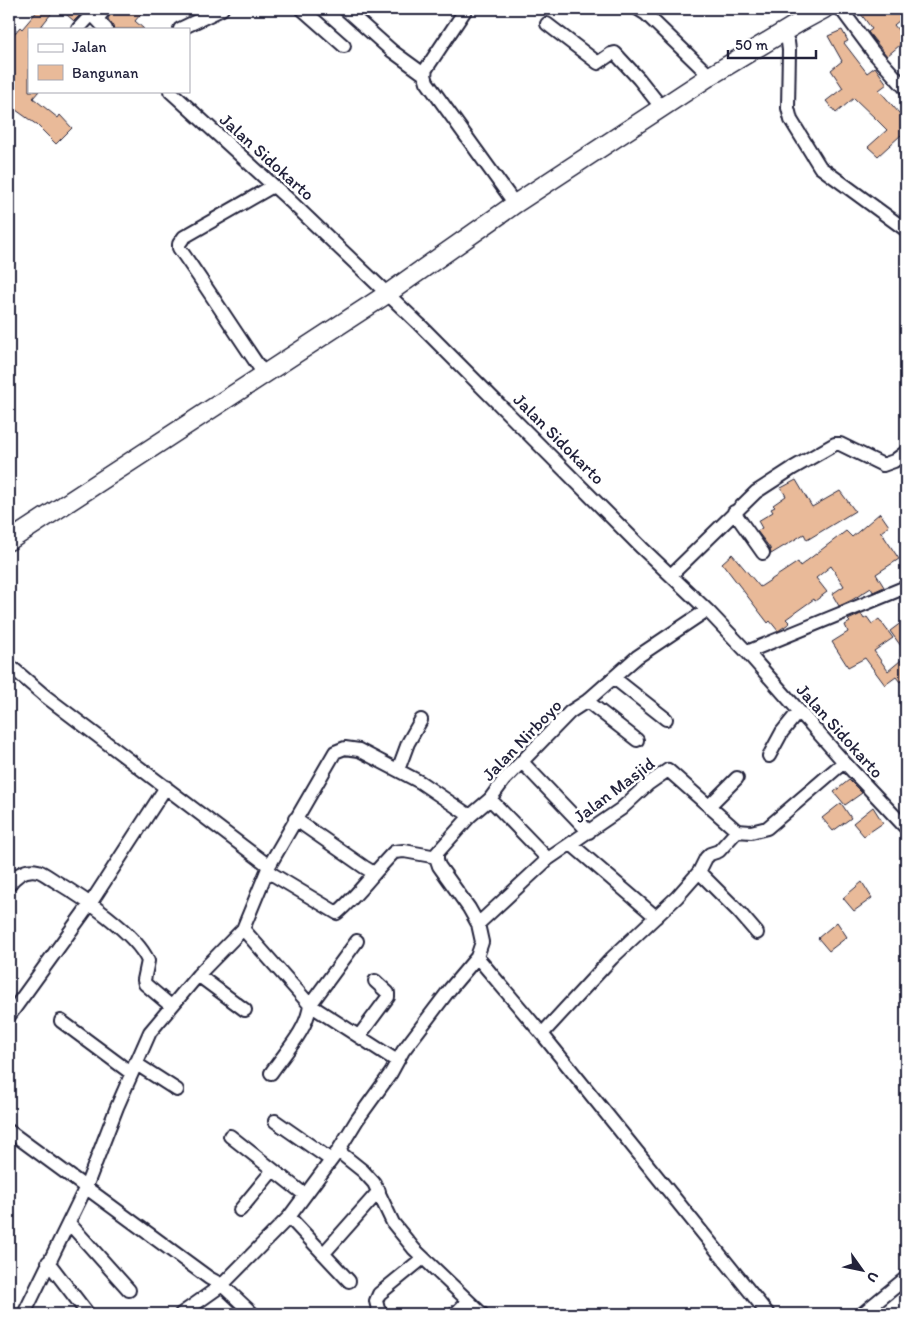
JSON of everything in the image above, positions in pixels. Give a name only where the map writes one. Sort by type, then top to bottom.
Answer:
[{"type":"main road","points":[[9,541],[387,294],[515,204],[710,76],[824,9]]},
{"type":"street","points":[[182,28],[222,9]]},
{"type":"street","points":[[302,9],[344,46]]},
{"type":"street","points":[[345,9],[392,51],[425,75]]},
{"type":"street","points":[[466,9],[426,69],[426,82],[515,204]]},
{"type":"street","points":[[638,9],[646,14],[710,76]]},
{"type":"street","points":[[841,9],[873,52],[906,89]]},
{"type":"street","points":[[79,28],[95,13],[105,28]]},
{"type":"street","points":[[547,24],[598,63],[615,53],[662,108]]},
{"type":"street","points":[[783,32],[788,42],[789,50],[788,108],[791,120],[820,166],[906,230]]},
{"type":"street","name":"Jalan Sidokarto","points":[[171,92],[461,364],[526,432],[707,610],[906,828]]},
{"type":"street","points":[[264,374],[232,328],[210,291],[179,248],[179,244],[184,237],[273,186]]},
{"type":"street","points":[[671,575],[756,492],[834,444],[840,444],[883,465],[894,461],[906,452]]},
{"type":"street","points":[[734,512],[764,553]]},
{"type":"street","points":[[747,652],[906,587]]},
{"type":"street","name":"Jalan Nirboyo","points":[[437,857],[437,853],[470,816],[490,799],[504,780],[570,712],[587,701],[637,657],[707,610]]},
{"type":"street","points":[[9,665],[45,696],[166,786],[268,869],[340,910],[353,899],[394,852],[404,851],[437,857],[439,866],[478,924],[482,942],[477,957],[397,1061],[391,1073],[334,1156],[289,1217],[222,1285],[181,1314]]},
{"type":"street","points":[[614,678],[666,719]]},
{"type":"street","points":[[587,701],[637,740]]},
{"type":"street","points":[[769,756],[782,732],[799,712]]},
{"type":"street","points":[[398,770],[408,743],[421,720]]},
{"type":"street","points":[[24,1314],[86,1187],[133,1068],[150,1032],[198,975],[243,929],[268,869],[335,752],[346,748],[359,750],[420,782],[470,816]]},
{"type":"street","points":[[522,762],[589,832]]},
{"type":"street","points":[[542,1034],[612,958],[677,897],[699,872],[710,854],[719,851],[737,832],[751,832],[768,828],[844,762]]},
{"type":"street","name":"Jalan Masjid","points":[[478,924],[548,859],[621,809],[648,784],[668,770],[737,832]]},
{"type":"street","points":[[709,806],[737,778]]},
{"type":"street","points":[[9,1016],[90,904],[166,786]]},
{"type":"street","points":[[490,799],[548,859]]},
{"type":"street","points":[[295,819],[374,873]]},
{"type":"street","points":[[570,844],[656,917]]},
{"type":"street","points":[[9,884],[13,878],[24,871],[39,872],[90,904],[130,936],[141,949],[148,961],[144,980],[145,984],[171,1006]]},
{"type":"street","points":[[699,872],[757,933]]},
{"type":"street","points":[[243,929],[310,1006],[397,1061]]},
{"type":"street","points":[[271,1073],[304,1028],[310,1006],[357,941]]},
{"type":"street","points":[[477,957],[542,1034],[768,1314]]},
{"type":"street","points":[[198,975],[245,1010]]},
{"type":"street","points":[[359,1036],[388,997],[388,993],[375,981]]},
{"type":"street","points":[[62,1021],[133,1068],[177,1090]]},
{"type":"street","points":[[275,1121],[363,1171],[379,1191],[393,1223],[423,1258],[482,1314]]},
{"type":"street","points":[[230,1136],[305,1195]]},
{"type":"street","points":[[11,1138],[86,1187],[209,1278],[222,1285],[253,1314]]},
{"type":"street","points":[[240,1210],[273,1170]]},
{"type":"street","points":[[324,1252],[379,1191]]},
{"type":"street","points":[[289,1217],[324,1252],[349,1281]]},
{"type":"street","points":[[69,1222],[129,1290]]},
{"type":"street","points":[[382,1314],[378,1309],[376,1301],[379,1294],[423,1258]]},
{"type":"street","points":[[48,1262],[88,1314]]},
{"type":"street","points":[[862,1314],[906,1278]]},
{"type":"street","points":[[455,1314],[468,1301]]},
{"type":"building","points":[[39,9],[55,9],[40,28],[28,28],[28,92],[38,92],[33,98],[58,118],[60,115],[72,128],[56,144],[37,125],[9,105],[9,40],[20,27],[22,29]]},
{"type":"building","points":[[60,9],[79,9],[81,14],[74,21]]},
{"type":"building","points":[[113,9],[145,9],[135,21],[143,28],[113,28],[108,19]]},
{"type":"building","points":[[870,9],[902,9],[906,13],[894,25],[906,40],[887,56],[868,32],[872,29],[861,14]]},
{"type":"building","points":[[842,30],[848,41],[844,43],[867,73],[875,67],[887,84],[879,90],[906,121],[906,141],[901,135],[878,156],[868,147],[887,130],[854,98],[836,113],[826,101],[843,88],[831,70],[842,61],[828,36]]},
{"type":"building","points":[[796,480],[812,507],[840,491],[855,511],[807,540],[804,534],[771,554],[770,548],[757,531],[762,528],[758,521],[773,512],[771,509],[775,507],[773,505],[786,496],[781,488]]},
{"type":"building","points":[[880,513],[889,526],[881,532],[899,559],[876,574],[884,587],[873,592],[871,588],[839,606],[832,594],[844,586],[831,566],[816,578],[827,592],[786,619],[790,623],[778,631],[770,621],[768,623],[722,563],[732,554],[760,587],[798,562],[800,566],[846,531],[852,537]]},
{"type":"building","points":[[861,614],[864,619],[867,617],[872,624],[879,619],[893,638],[874,651],[888,671],[906,656],[906,677],[900,682],[896,677],[885,685],[865,658],[848,667],[832,642],[848,632],[845,625],[850,622],[848,620]]},
{"type":"building","points":[[902,622],[906,628],[906,653],[890,631]]},
{"type":"building","points":[[849,780],[862,793],[845,805],[834,792]]},
{"type":"building","points":[[841,803],[851,818],[833,831],[822,818]]},
{"type":"building","points":[[873,807],[883,823],[864,836],[853,823]]},
{"type":"building","points":[[862,882],[872,898],[854,911],[843,898]]},
{"type":"building","points":[[837,922],[847,937],[829,951],[818,938]]}]
